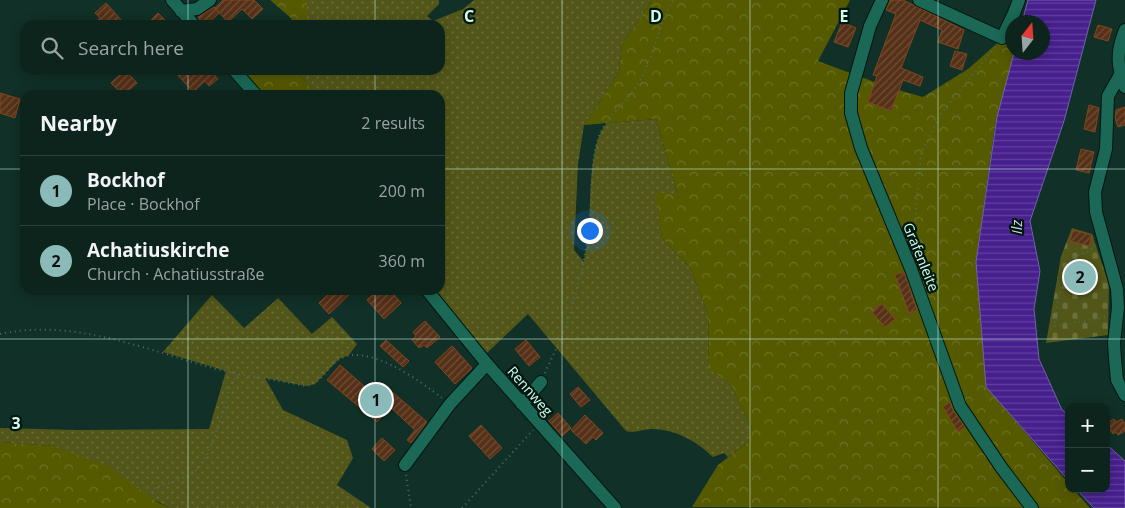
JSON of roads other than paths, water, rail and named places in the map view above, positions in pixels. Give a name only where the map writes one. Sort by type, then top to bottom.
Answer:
[{"type":"street","points":[[172,0],[189,20]]},
{"type":"street","points":[[181,11],[196,8],[210,0]]},
{"type":"street","name":"Grafenleite","points":[[882,0],[870,26],[851,93],[851,113],[861,148],[911,269],[960,406],[1000,467],[1032,508]]},
{"type":"street","points":[[918,0],[1002,38],[1018,0]]},
{"type":"street","points":[[1125,30],[1120,75],[1108,96],[1106,149],[1095,192],[1096,212],[1118,289],[1114,343],[1115,359],[1117,380],[1125,396]]},
{"type":"street","points":[[238,75],[252,90]]},
{"type":"street","points":[[1120,75],[1125,87]]},
{"type":"street","name":"Rennweg","points":[[431,295],[486,364],[614,508]]},
{"type":"street","points":[[405,465],[450,404],[486,364]]},
{"type":"street","points":[[522,404],[541,382]]},
{"type":"water","name":"Ilz","points":[[1028,0],[1096,0],[1064,121],[1030,221],[1040,271],[1034,309],[1039,359],[1062,410],[1065,412],[1065,476],[986,387],[976,262],[997,117],[1012,60],[1050,60],[1050,15],[1024,15]]},
{"type":"water","points":[[1110,448],[1125,461],[1125,508],[1094,508],[1080,493],[1110,493]]},
{"type":"place","name":"Achatiuskirche","points":[[1080,277]]},
{"type":"place","name":"Bockhof","points":[[376,400]]}]
